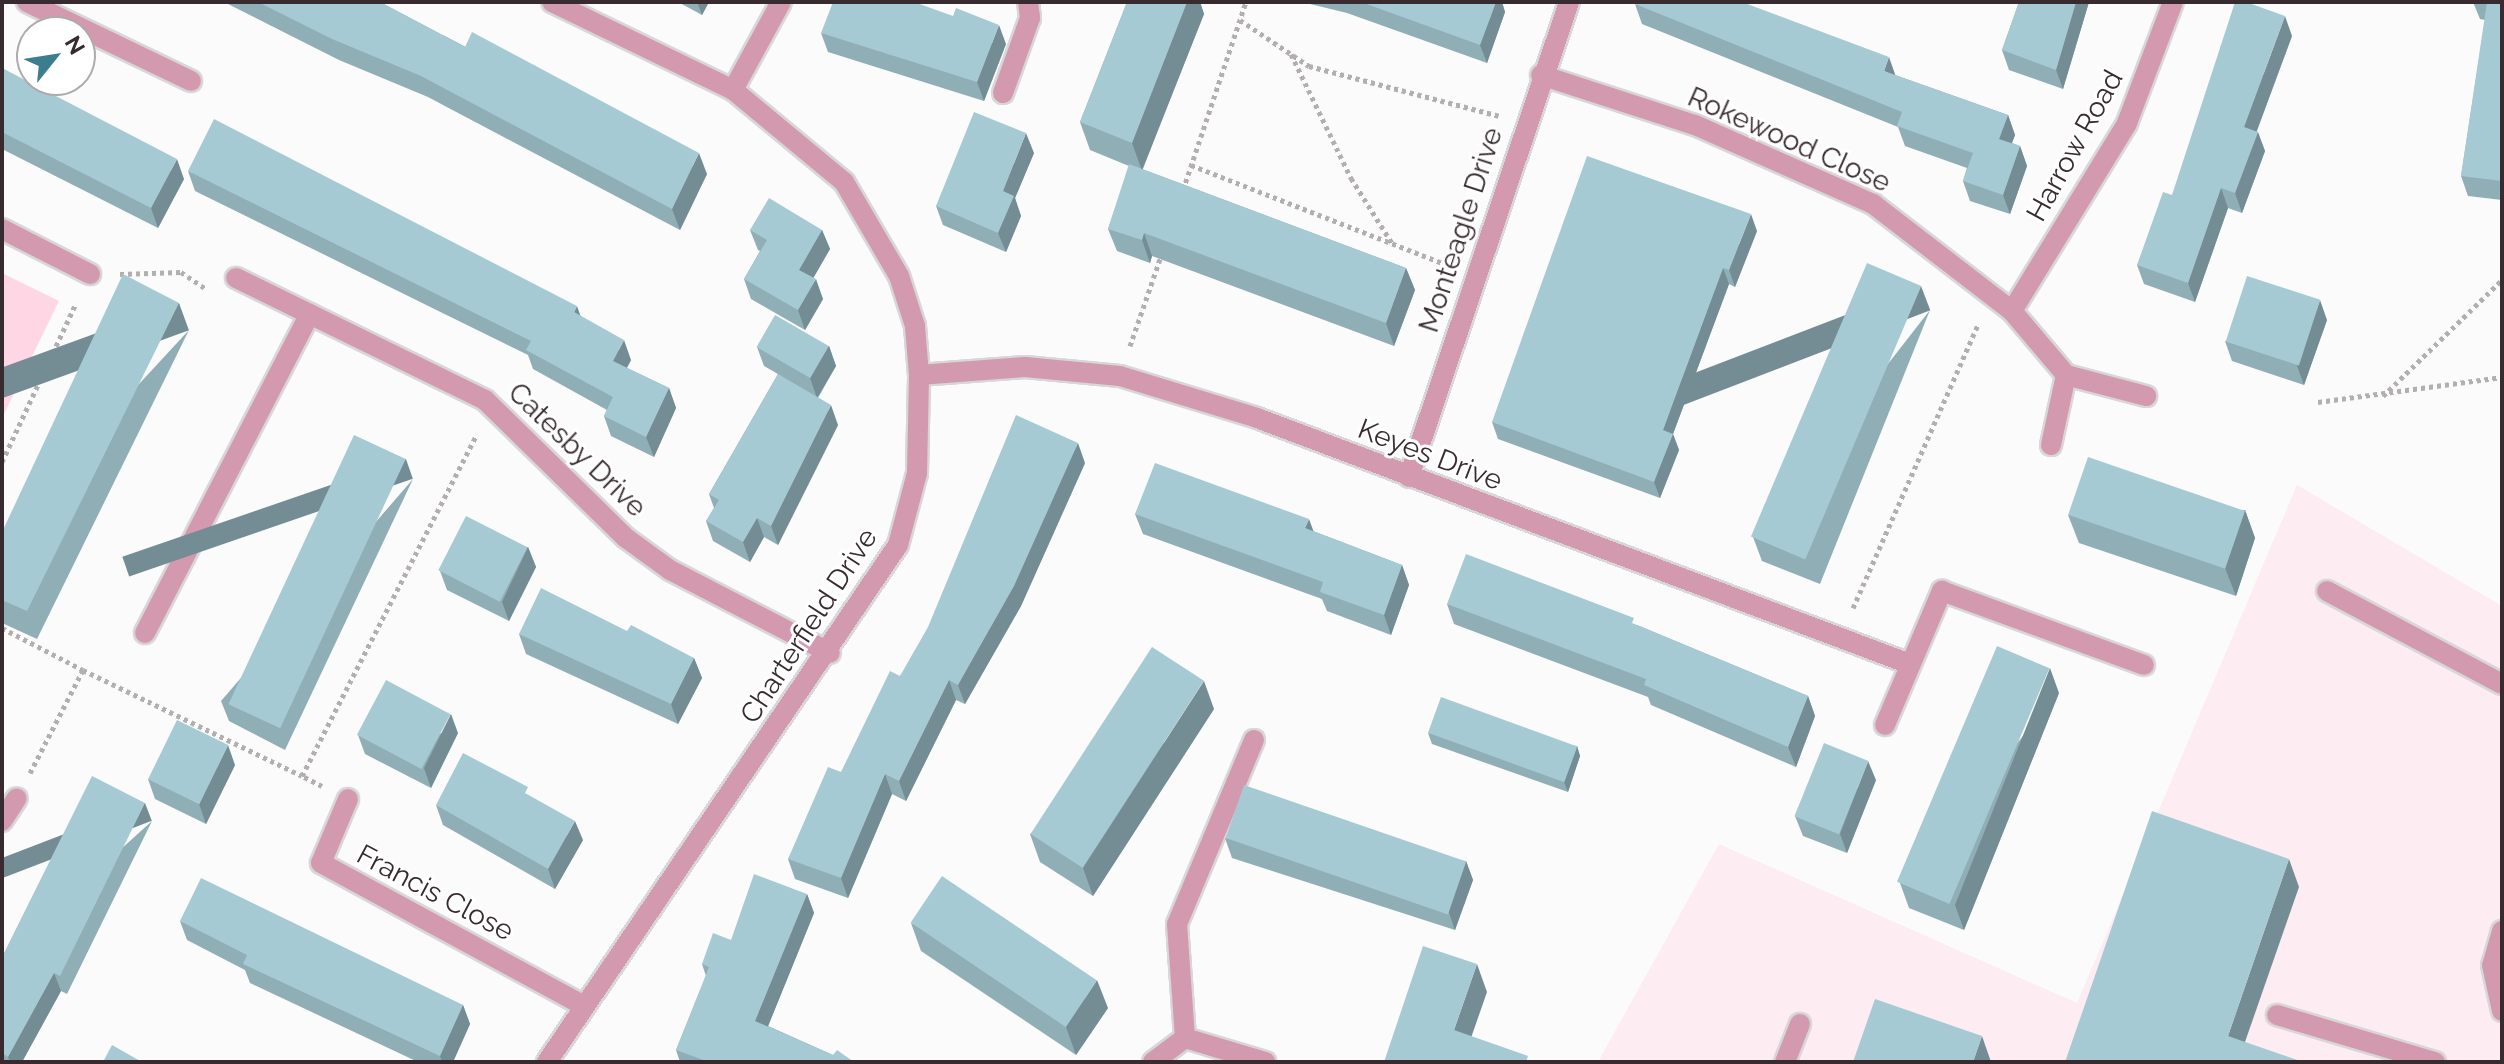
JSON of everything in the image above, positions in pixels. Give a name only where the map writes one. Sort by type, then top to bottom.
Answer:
[{"type":"street","points":[[27,2],[191,81]]},
{"type":"street","name":"Charterfield Drive","points":[[547,1062],[583,1005],[830,653],[898,545],[917,473],[919,375],[915,326],[878,232],[844,182],[733,90],[552,2]]},
{"type":"street","points":[[733,90],[781,2]]},
{"type":"street","points":[[1003,93],[1030,18],[1028,2]]},
{"type":"street","name":"Monteagle Drive","points":[[1409,477],[1541,75],[1569,2]]},
{"type":"street","name":"Harrow Road","points":[[2012,311],[2127,123],[2173,2]]},
{"type":"street","name":"Rokewood Close","points":[[1541,75],[1695,125],[1873,204],[2012,311],[2066,375]]},
{"type":"street","points":[[2,229],[90,274]]},
{"type":"street","name":"Catesby Drive","points":[[236,278],[492,406],[626,538],[670,570],[830,653]]},
{"type":"street","points":[[145,633],[310,314]]},
{"type":"street","name":"Keyes Drive","points":[[919,375],[1025,367],[1120,376],[1409,477],[1907,663]]},
{"type":"street","points":[[2051,445],[2066,375],[2146,396]]},
{"type":"street","points":[[1885,725],[1907,663],[1942,591],[2144,665]]},
{"type":"street","points":[[2327,591],[2502,684]]},
{"type":"street","points":[[1185,1038],[1177,924],[1254,740]]},
{"type":"street","points":[[2,821],[17,798]]},
{"type":"street","name":"Francis Close","points":[[348,799],[321,863],[583,1005]]},
{"type":"street","points":[[2502,931],[2492,965],[2502,1011]]},
{"type":"street","points":[[2277,1015],[2435,1062]]},
{"type":"street","points":[[1785,1062],[1800,1024]]},
{"type":"street","points":[[1153,1062],[1185,1038]]},
{"type":"street","points":[[1185,1038],[1265,1062]]},
{"type":"path","points":[[1181,195],[1246,2]]},
{"type":"path","points":[[1240,20],[1309,66],[1526,123]]},
{"type":"path","points":[[1290,54],[1351,178],[1393,244]]},
{"type":"path","points":[[1191,165],[1475,276]]},
{"type":"path","points":[[1120,376],[1166,240]]},
{"type":"path","points":[[2,462],[90,274],[181,272],[222,294],[236,278]]},
{"type":"path","points":[[2383,396],[2502,280]]},
{"type":"path","points":[[1841,639],[1897,495],[1992,295]]},
{"type":"path","points":[[2318,402],[2383,396],[2502,377]]},
{"type":"path","points":[[302,776],[492,406]]},
{"type":"path","points":[[2,628],[348,799]]},
{"type":"path","points":[[17,798],[83,670]]},
{"type":"shaded area","points":[[2,273],[59,301],[2,418]]},
{"type":"shaded area","points":[[2297,485],[2502,606],[2502,1062],[1598,1062],[1719,844],[2077,1003]]},
{"type":"building","points":[[258,2],[380,2],[465,47],[472,32],[699,153],[672,209],[421,76],[332,39]]},
{"type":"building","points":[[833,2],[914,2],[953,16],[956,8],[999,25],[977,82],[821,33]]},
{"type":"building","points":[[1127,2],[1187,2],[1132,143],[1080,122]]},
{"type":"building","points":[[1361,2],[1496,2],[1480,45]]},
{"type":"building","points":[[1636,2],[1742,2],[1889,57],[1884,71],[2008,115],[1999,139],[2020,146],[2003,195],[1963,181],[1973,153],[1897,126],[1902,112]]},
{"type":"building","points":[[2019,2],[2076,2],[2056,70],[2002,50]]},
{"type":"building","points":[[2235,2],[2246,2],[2285,16],[2244,127],[2258,132],[2235,193],[2221,188],[2188,283],[2137,265],[2163,192],[2172,195]]},
{"type":"building","points":[[2487,2],[2502,2],[2502,181],[2461,176]]},
{"type":"building","points":[[2,68],[16,75],[16,96],[56,96],[177,159],[151,208],[2,132]]},
{"type":"building","points":[[974,112],[1026,133],[1003,191],[1014,196],[998,233],[936,206]]},
{"type":"building","points":[[214,119],[577,306],[574,312],[624,340],[613,361],[669,388],[646,437],[604,416],[613,397],[526,350],[531,341],[188,171]]},
{"type":"building","points":[[1587,156],[1751,214],[1729,270],[1723,268],[1663,430],[1673,434],[1654,482],[1492,422]]},
{"type":"building","points":[[1129,164],[1406,268],[1386,323],[1144,233],[1142,240],[1108,229]]},
{"type":"building","points":[[769,198],[822,230],[799,270],[816,279],[798,310],[744,279],[767,240],[750,230]]},
{"type":"building","points":[[1867,263],[1921,286],[1805,559],[1751,536]]},
{"type":"building","points":[[123,274],[179,303],[27,611],[2,600],[2,532]]},
{"type":"building","points":[[2247,276],[2320,300],[2299,365],[2226,342]]},
{"type":"building","points":[[775,315],[829,346],[810,378],[756,347]]},
{"type":"building","points":[[778,374],[831,405],[771,526],[757,518],[743,542],[706,521],[719,500],[709,494]]},
{"type":"building","points":[[1016,415],[1078,443],[1014,586],[958,685],[949,680],[899,781],[885,774],[841,878],[788,859],[828,767],[841,772],[890,671],[900,676],[928,627]]},
{"type":"building","points":[[354,435],[406,459],[280,728],[228,704]]},
{"type":"building","points":[[2088,457],[2245,511],[2225,569],[2068,515]]},
{"type":"building","points":[[1155,463],[1309,519],[1305,528],[1402,565],[1384,615],[1320,592],[1323,582],[1135,514]]},
{"type":"building","points":[[466,516],[527,547],[500,602],[438,570]]},
{"type":"building","points":[[1466,554],[1634,618],[1632,623],[1808,696],[1788,747],[1644,685],[1646,679],[1447,604]]},
{"type":"building","points":[[541,588],[627,631],[631,625],[694,658],[671,704],[519,634]]},
{"type":"building","points":[[1997,646],[2049,668],[1949,904],[1897,882]]},
{"type":"building","points":[[1152,647],[1204,681],[1083,868],[1031,834]]},
{"type":"building","points":[[386,680],[450,714],[421,769],[357,735]]},
{"type":"building","points":[[1441,697],[1577,747],[1564,782],[1428,733]]},
{"type":"building","points":[[177,720],[228,745],[199,804],[148,779]]},
{"type":"building","points":[[1824,743],[1869,761],[1839,834],[1794,816]]},
{"type":"building","points":[[463,753],[528,787],[525,793],[575,821],[548,869],[436,805]]},
{"type":"building","points":[[92,776],[145,803],[60,976],[54,973],[8,1057],[2,1053],[2,957]]},
{"type":"building","points":[[1244,785],[1466,862],[1448,914],[1226,838]]},
{"type":"building","points":[[2152,811],[2289,859],[2228,1036],[2303,1062],[2065,1062]]},
{"type":"building","points":[[754,874],[807,894],[755,1021],[833,1055],[837,1050],[854,1062],[709,1062],[676,1050],[709,967],[702,964],[713,933],[731,940]]},
{"type":"building","points":[[942,876],[1097,981],[1066,1027],[911,922]]},
{"type":"building","points":[[201,878],[463,1005],[440,1056],[243,964],[247,955],[180,921]]},
{"type":"building","points":[[1423,946],[1477,964],[1454,1030],[1528,1056],[1526,1062],[1384,1062]]},
{"type":"building","points":[[1875,999],[1982,1036],[1973,1062],[1853,1062]]},
{"type":"building","points":[[112,1045],[142,1062],[103,1062]]}]
